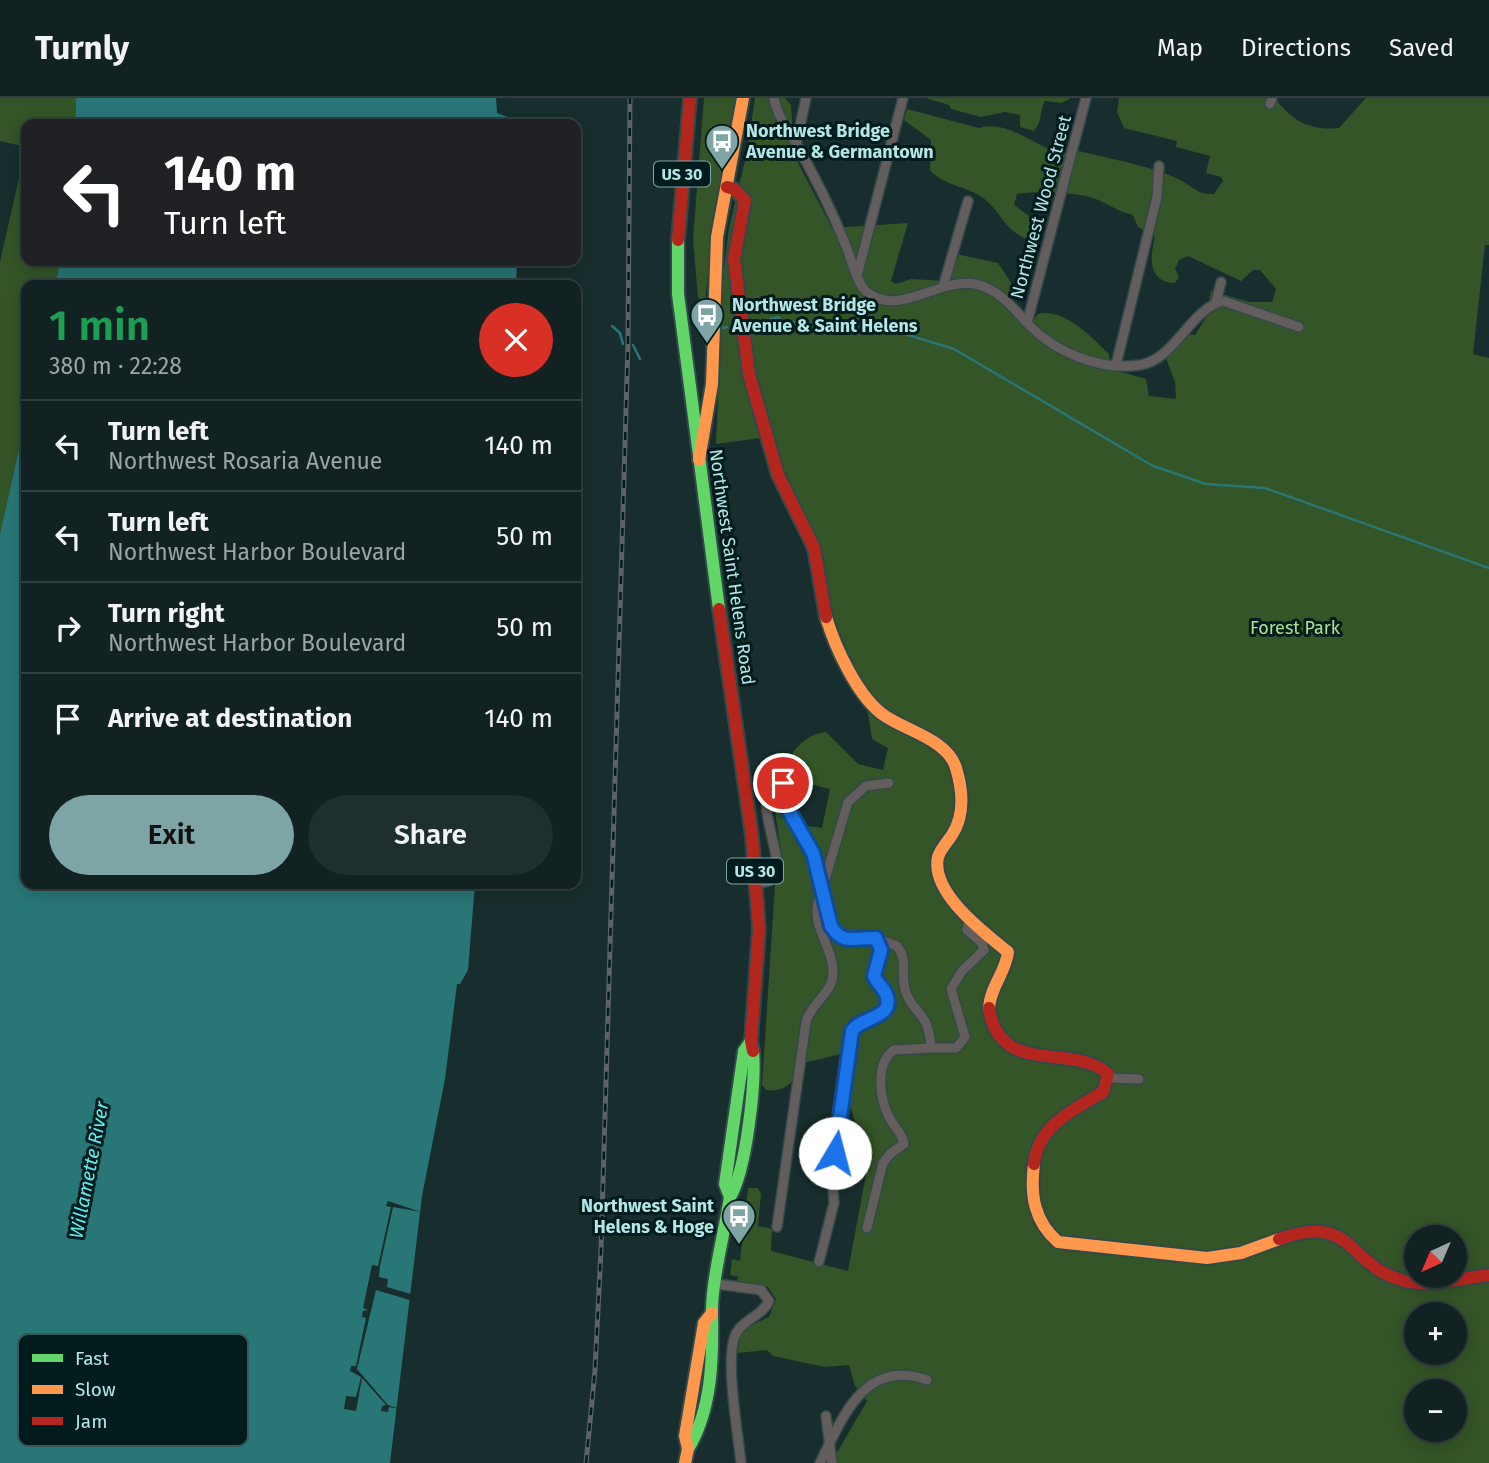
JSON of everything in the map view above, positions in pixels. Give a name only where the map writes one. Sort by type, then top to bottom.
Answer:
[{"type":"main road","name":"Northwest Saint Helens Road","points":[[685,1463],[688,1449],[696,1439],[717,1326],[712,1313],[730,1196],[737,1186],[756,1053],[751,1041],[759,929],[747,797],[698,461],[678,294],[678,215],[690,98]]},
{"type":"main road","points":[[698,461],[709,415],[715,256],[743,98]]},
{"type":"main road","points":[[727,187],[734,189],[745,200],[736,242],[734,269],[755,404],[778,475],[814,548],[826,618],[856,681],[884,716],[939,746],[956,766],[962,809],[957,827],[937,863],[942,884],[969,920],[1008,952],[1007,964],[995,981],[989,1003],[993,1024],[1004,1041],[1036,1058],[1095,1063],[1104,1069],[1109,1079],[1100,1095],[1051,1127],[1035,1153],[1032,1178],[1035,1211],[1044,1230],[1058,1242],[1207,1258],[1241,1253],[1289,1236],[1321,1231],[1350,1242],[1376,1268],[1399,1280],[1420,1282],[1489,1275]]},
{"type":"main road","points":[[688,376],[703,371],[713,359]]},
{"type":"street","points":[[774,98],[780,116],[831,212],[865,292],[881,300],[900,300],[959,283],[977,284],[1006,301],[1060,351],[1116,365],[1139,365],[1152,361],[1216,302],[1221,282]]},
{"type":"street","points":[[796,144],[806,98]]},
{"type":"street","points":[[858,273],[903,98]]},
{"type":"street","name":"Northwest Wood Street","points":[[1027,323],[1086,98]]},
{"type":"street","points":[[1116,365],[1157,197],[1159,166]]},
{"type":"street","points":[[943,287],[968,201]]},
{"type":"street","points":[[1216,302],[1230,302],[1299,327]]},
{"type":"street","points":[[756,884],[774,878],[777,871],[766,796],[776,779],[783,783],[787,809],[813,853],[831,926],[838,937],[850,940],[876,938],[889,941],[901,951],[906,965],[905,989],[928,1023],[931,1048]]},
{"type":"street","points":[[777,1227],[806,1022],[811,1009],[828,989],[833,975],[817,918],[823,885],[848,802],[866,786],[889,783]]},
{"type":"street","points":[[867,1228],[883,1163],[904,1144],[903,1137],[885,1107],[881,1086],[884,1064],[894,1050],[956,1048],[965,1038],[951,989],[962,971],[984,953],[982,943],[967,930],[969,920]]},
{"type":"street","points":[[819,1262],[834,1203],[832,1176],[852,1031],[858,1023],[882,1014],[887,1004],[887,995],[874,976],[881,950],[876,938]]},
{"type":"street","points":[[1109,1079],[1139,1079]]},
{"type":"street","points":[[717,1284],[761,1290],[769,1301],[764,1310],[741,1326],[733,1344],[741,1463]]},
{"type":"street","points":[[820,1463],[857,1398],[873,1381],[896,1373],[927,1380]]},
{"type":"street","points":[[827,1416],[832,1463]]},
{"type":"green space","points":[[0,98],[76,98],[75,119],[21,119],[21,146],[0,141]]},
{"type":"green space","points":[[704,98],[740,98],[712,235],[705,302],[698,298],[693,239]]},
{"type":"green space","name":"Forest Park","points":[[755,98],[785,98],[791,105],[794,155],[832,228],[908,223],[891,281],[896,284],[911,279],[946,281],[956,254],[998,263],[1014,287],[1008,308],[1021,324],[1028,327],[1038,314],[1048,313],[1067,319],[1086,332],[1109,354],[1111,369],[1146,379],[1149,396],[1176,399],[1175,382],[1165,356],[1180,333],[1195,335],[1205,319],[1211,291],[1249,302],[1272,302],[1276,289],[1260,270],[1253,270],[1241,281],[1188,256],[1179,260],[1175,269],[1179,277],[1175,283],[1166,282],[1159,278],[1153,267],[1155,236],[1138,227],[1133,215],[1093,198],[1076,194],[1017,194],[1014,205],[1043,226],[1039,237],[1034,241],[1018,235],[988,202],[943,180],[930,170],[931,140],[904,120],[907,109],[979,128],[989,126],[1008,129],[1053,151],[1067,148],[1140,166],[1180,180],[1199,192],[1214,194],[1223,181],[1221,177],[1206,173],[1210,156],[1176,147],[1177,141],[1124,128],[1117,112],[1119,98],[1275,98],[1288,113],[1302,123],[1329,129],[1339,128],[1366,98],[1489,98],[1489,245],[1485,245],[1473,354],[1489,358],[1489,1463],[831,1463],[867,1401],[855,1386],[849,1365],[825,1367],[773,1356],[767,1350],[738,1353],[740,1339],[746,1329],[769,1317],[776,1299],[768,1287],[737,1281],[738,1277],[730,1275],[732,1259],[740,1261],[748,1188],[758,1188],[761,1194],[758,1226],[772,1229],[771,1251],[848,1271],[868,1164],[848,1099],[852,1063],[841,1054],[807,1062],[786,1087],[766,1090],[762,1085],[775,884],[784,872],[772,791],[777,793],[786,823],[822,828],[830,789],[789,779],[782,769],[795,750],[805,740],[826,732],[858,764],[883,770],[888,748],[872,739],[863,682],[847,651],[827,600],[824,559],[817,538],[784,469],[774,436],[716,444],[723,276],[729,228],[747,152]]},
{"type":"green space","points":[[926,98],[1071,98],[1061,103],[1045,101],[1039,124],[1034,131],[1020,127],[1020,115],[1005,112],[981,117],[951,109],[949,105]]},
{"type":"green space","points":[[21,169],[21,266],[59,266],[56,280],[21,280],[21,440],[0,534],[0,262]]},
{"type":"water","points":[[76,98],[505,98],[508,108],[525,119],[75,119]]},
{"type":"water","points":[[59,266],[517,266],[516,280],[56,280]]},
{"type":"water","name":"Willamette River","points":[[21,440],[21,889],[475,889],[468,970],[460,984],[457,984],[445,1079],[422,1196],[390,1463],[0,1463],[0,534]]},
{"type":"pier","points":[[496,98],[506,98],[510,109],[525,110],[532,119],[513,119],[497,113]]},
{"type":"pier","points":[[388,1201],[421,1212],[393,1207],[379,1277],[388,1279],[387,1287],[414,1295],[413,1301],[376,1290],[357,1369],[388,1405],[400,1409],[389,1407],[388,1412],[381,1411],[382,1406],[386,1405],[362,1378],[356,1411],[344,1409],[346,1396],[356,1397],[361,1377],[350,1371],[351,1366],[356,1366],[366,1318],[362,1317],[363,1311],[368,1310],[363,1308],[372,1265],[378,1266],[391,1207],[386,1206]]},
{"type":"waterway","points":[[757,323],[778,317],[783,321],[895,331],[954,349],[1153,466],[1206,484],[1265,488],[1489,568]]},
{"type":"waterway","points":[[612,326],[620,333],[623,344]]},
{"type":"waterway","points":[[723,328],[727,327]]},
{"type":"waterway","points":[[633,345],[640,359]]},
{"type":"railway","points":[[586,1463],[595,1370],[601,1250],[628,343],[630,98]]},
{"type":"traffic: fast","points":[[678,240],[678,294],[719,609]]},
{"type":"traffic: fast","points":[[730,1197],[725,1184],[744,1051],[751,1041]]},
{"type":"traffic: fast","points":[[688,1449],[702,1417],[709,1383],[712,1301],[730,1197],[736,1185],[745,1148],[751,1104],[753,1051]]},
{"type":"traffic: slow","points":[[699,460],[712,384],[717,237],[743,98]]},
{"type":"traffic: slow","points":[[826,617],[835,643],[857,685],[875,708],[936,743],[952,758],[960,785],[961,811],[952,835],[939,854],[938,871],[942,884],[961,911],[1008,952],[989,1008]]},
{"type":"traffic: slow","points":[[1034,1164],[1036,1207],[1044,1225],[1058,1242],[1207,1258],[1241,1253],[1279,1239]]},
{"type":"traffic: slow","points":[[685,1463],[688,1449],[685,1436],[704,1323],[712,1313]]},
{"type":"traffic: jam","points":[[678,240],[690,98]]},
{"type":"traffic: jam","points":[[727,187],[734,189],[745,200],[734,259],[749,374],[778,475],[814,548],[826,617]]},
{"type":"traffic: jam","points":[[719,609],[752,836],[759,929],[751,1041],[753,1051]]},
{"type":"traffic: jam","points":[[989,1008],[996,1030],[1007,1043],[1022,1051],[1093,1065],[1108,1074],[1103,1092],[1069,1113],[1050,1129],[1042,1139],[1034,1164]]},
{"type":"traffic: jam","points":[[1279,1239],[1303,1233],[1322,1232],[1335,1236],[1381,1271],[1408,1282],[1443,1282],[1489,1275]]},
{"type":"place","name":"Northwest Bridge Avenue & Germantown","points":[[722,171]]},
{"type":"place","name":"Northwest Bridge Avenue & Saint Helens","points":[[707,345]]},
{"type":"place","name":"Northwest Saint Helens & Hoge","points":[[739,1246]]},
{"type":"route","points":[[783,783],[787,809],[813,853],[831,926],[841,939],[876,938],[881,950],[874,976],[887,995],[886,1009],[877,1017],[858,1023],[852,1031],[835,1153]]}]
